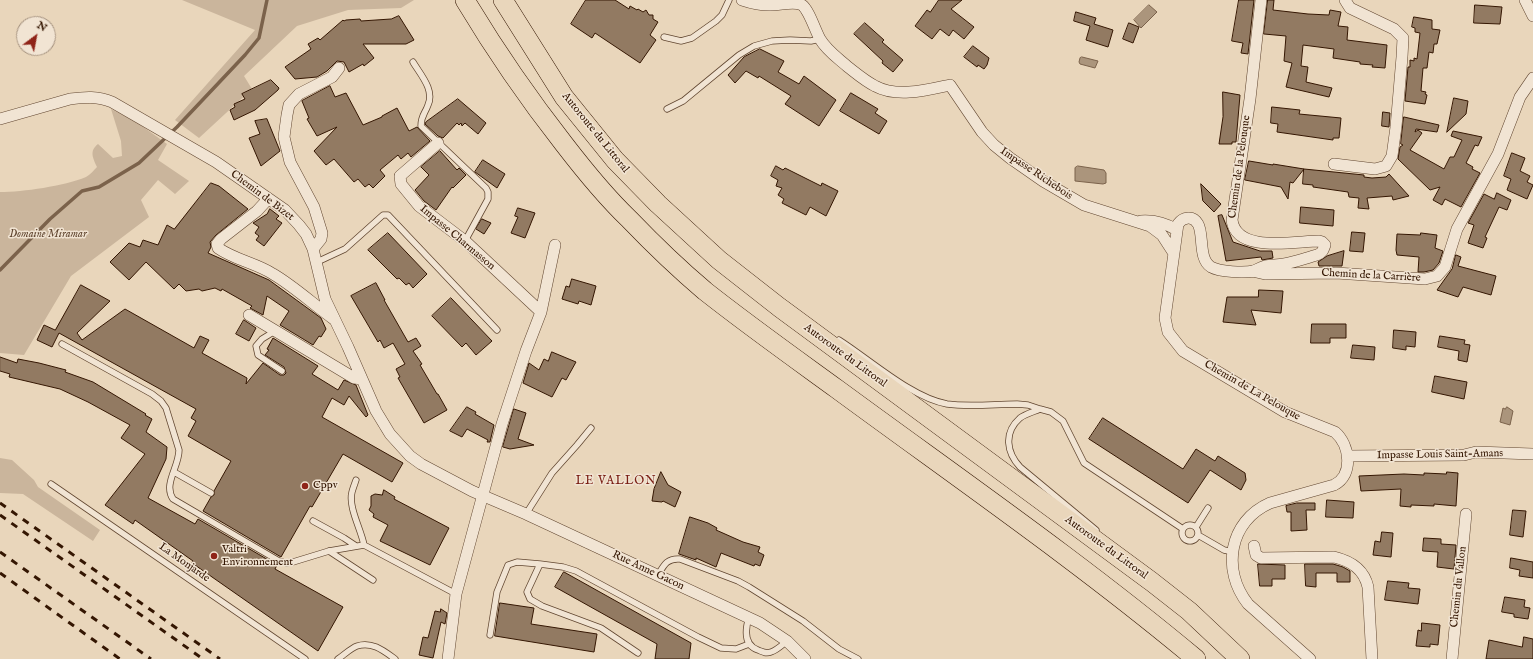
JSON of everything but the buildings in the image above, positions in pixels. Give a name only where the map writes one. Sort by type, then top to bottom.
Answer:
[{"type":"highway","points":[[465,0],[484,32],[532,103],[592,180],[668,258],[705,290],[877,418],[1048,542],[1140,612],[1196,659]]},
{"type":"highway","name":"Autoroute du Littoral","points":[[503,0],[564,97],[615,160],[658,204],[719,260],[779,307],[1189,610],[1240,659]]},
{"type":"highway","points":[[1189,610],[1246,659]]},
{"type":"street","name":"Impasse Richebois","points":[[742,0],[754,4],[770,6],[791,2],[800,4],[806,8],[820,39],[832,54],[866,81],[877,87],[890,91],[906,92],[922,91],[950,85],[982,132],[994,145],[1010,158],[1043,181],[1084,205],[1150,226],[1162,235],[1173,252]]},
{"type":"street","name":"Chemin de la Pelouque","points":[[1177,230],[1178,224],[1181,220],[1186,217],[1193,219],[1198,224],[1201,244],[1206,261],[1210,266],[1222,271],[1252,271],[1265,266],[1283,264],[1321,254],[1325,246],[1319,240],[1280,244],[1252,240],[1242,237],[1232,226],[1250,99],[1261,0]]},
{"type":"street","points":[[1334,164],[1375,169],[1386,166],[1392,156],[1402,57],[1402,38],[1399,33],[1394,29],[1350,8],[1345,0]]},
{"type":"street","points":[[1525,0],[1533,16]]},
{"type":"street","points":[[313,249],[321,239],[322,233],[314,207],[290,162],[284,137],[287,115],[289,105],[299,94],[332,77],[339,68]]},
{"type":"street","name":"Chemin de la Carrière","points":[[1252,271],[1265,274],[1336,273],[1425,279],[1437,276],[1445,267],[1462,217],[1498,154],[1520,97],[1533,78]]},
{"type":"street","name":"Chemin de Bizet","points":[[0,119],[70,99],[94,97],[106,99],[216,162],[293,218],[306,234],[313,249],[325,299],[383,423],[399,445],[410,456],[421,464],[483,496]]},
{"type":"street","name":"Impasse Charmasson","points":[[438,143],[400,176],[401,184],[419,206],[465,241],[541,312]]},
{"type":"street","points":[[268,199],[257,211],[221,239],[217,244],[218,248],[272,273],[288,283],[317,308],[336,320]]},
{"type":"street","name":"Impasse Richebois","points":[[1134,222],[1153,220],[1166,224],[1177,230]]},
{"type":"street","name":"Chemin de La Pelouque","points":[[1177,230],[1173,252],[1166,318],[1168,332],[1174,341],[1183,351],[1284,412],[1334,432],[1340,437],[1343,443],[1347,456],[1346,472],[1337,483],[1270,503],[1253,513],[1242,527],[1234,544],[1232,561],[1235,581],[1243,597],[1248,604],[1310,659]]},
{"type":"street","points":[[448,659],[456,594],[502,424],[526,351],[541,312],[555,245]]},
{"type":"street","points":[[249,315],[354,378],[362,379]]},
{"type":"street","name":"Impasse Louis Saint-Amans","points":[[1347,456],[1464,455],[1476,452],[1533,454]]},
{"type":"street","name":"Rue Anne Gacon","points":[[483,496],[526,514],[750,617],[787,640],[805,659]]},
{"type":"street","name":"Chemin du Vallon","points":[[1452,659],[1466,514]]},
{"type":"street","points":[[1254,546],[1256,555],[1261,558],[1334,557],[1343,559],[1356,566],[1366,579],[1368,587],[1372,659]]},
{"type":"lane","points":[[664,37],[681,41],[692,38],[722,15],[729,0]]},
{"type":"lane","points":[[667,109],[682,101],[739,55],[754,46],[772,41],[811,41],[820,39]]},
{"type":"lane","points":[[413,62],[426,83],[430,97],[428,105],[421,117],[421,126],[486,188],[488,192],[488,199],[465,241]]},
{"type":"lane","points":[[317,262],[345,249],[383,214],[388,215],[497,330]]},
{"type":"lane","points":[[779,307],[817,327]]},
{"type":"lane","points":[[275,331],[262,339],[256,346],[258,355],[282,372]]},
{"type":"lane","points":[[835,338],[907,386],[934,400],[946,404],[1028,405],[1051,412],[1063,421],[1084,463],[1183,529],[1184,537],[1188,540],[1193,540],[1198,535]]},
{"type":"lane","points":[[62,344],[161,400],[166,408],[179,450],[179,456],[169,488],[169,493],[173,499],[279,561],[286,563],[293,562],[329,551],[364,545],[456,594]]},
{"type":"lane","points":[[1040,409],[1020,418],[1013,426],[1008,442],[1009,450],[1013,459],[1020,467],[1100,533]]},
{"type":"lane","points":[[526,514],[552,473],[578,445],[591,428]]},
{"type":"lane","points":[[174,472],[211,493]]},
{"type":"lane","points":[[356,480],[351,493],[353,508],[364,545]]},
{"type":"lane","name":"La Monjarde","points":[[51,484],[305,659]]},
{"type":"lane","points":[[1196,527],[1208,508]]},
{"type":"lane","points":[[313,521],[356,546]]},
{"type":"lane","points":[[1183,529],[1188,525],[1196,527]]},
{"type":"lane","points":[[1196,527],[1198,535]]},
{"type":"lane","points":[[1198,535],[1224,550],[1233,552]]},
{"type":"lane","points":[[1118,548],[1152,582]]},
{"type":"lane","points":[[329,551],[373,580]]},
{"type":"lane","points":[[658,575],[665,562],[672,558],[680,559],[738,581],[791,613],[828,642],[858,659]]},
{"type":"lane","points":[[490,635],[497,592],[508,565],[516,562],[563,567],[576,571],[721,648],[736,649],[749,644]]},
{"type":"lane","points":[[540,564],[527,592],[530,599],[542,606],[601,628],[638,653]]},
{"type":"lane","points":[[750,617],[746,630],[749,644],[766,656],[776,650],[787,640]]},
{"type":"lane","points":[[338,659],[356,646],[371,645],[382,650],[395,659]]},
{"type":"green space","points":[[182,0],[414,0],[401,8],[348,10],[297,26],[244,76],[252,89],[199,138],[175,120],[255,30]]},
{"type":"green space","name":"Domaine Miramar","points":[[111,109],[135,121],[167,144],[158,160],[189,181],[175,194],[158,180],[141,200],[149,217],[71,276],[24,355],[0,353],[0,192],[43,188],[86,177],[97,167],[93,158],[93,149],[98,144],[113,158],[122,156],[121,141]]},
{"type":"green space","points":[[0,458],[12,460],[34,480],[38,487],[100,530],[93,541],[23,494],[0,493]]},
{"type":"shaded area","points":[[1149,5],[1157,12],[1141,28],[1134,20]]},
{"type":"shaded area","points":[[1082,57],[1098,61],[1095,68],[1080,64],[1080,58]]},
{"type":"shaded area","points":[[1078,166],[1104,170],[1106,173],[1106,183],[1075,181],[1075,168]]},
{"type":"shaded area","points":[[1507,407],[1513,411],[1510,425],[1500,422],[1503,408],[1505,409]]},
{"type":"waterway","points":[[0,270],[50,219],[82,191],[99,187],[139,163],[177,127],[245,55],[259,38],[267,0]]},
{"type":"railway","points":[[0,503],[220,659]]},
{"type":"railway","points":[[0,515],[203,659]]},
{"type":"railway","points":[[0,552],[151,659]]},
{"type":"railway","points":[[0,573],[120,659]]},
{"type":"place","name":"Cppv","points":[[305,486]]},
{"type":"place","name":"Valtri Environnement","points":[[214,556]]},
{"type":"district","name":"LE VALLON","points":[[616,482]]}]
